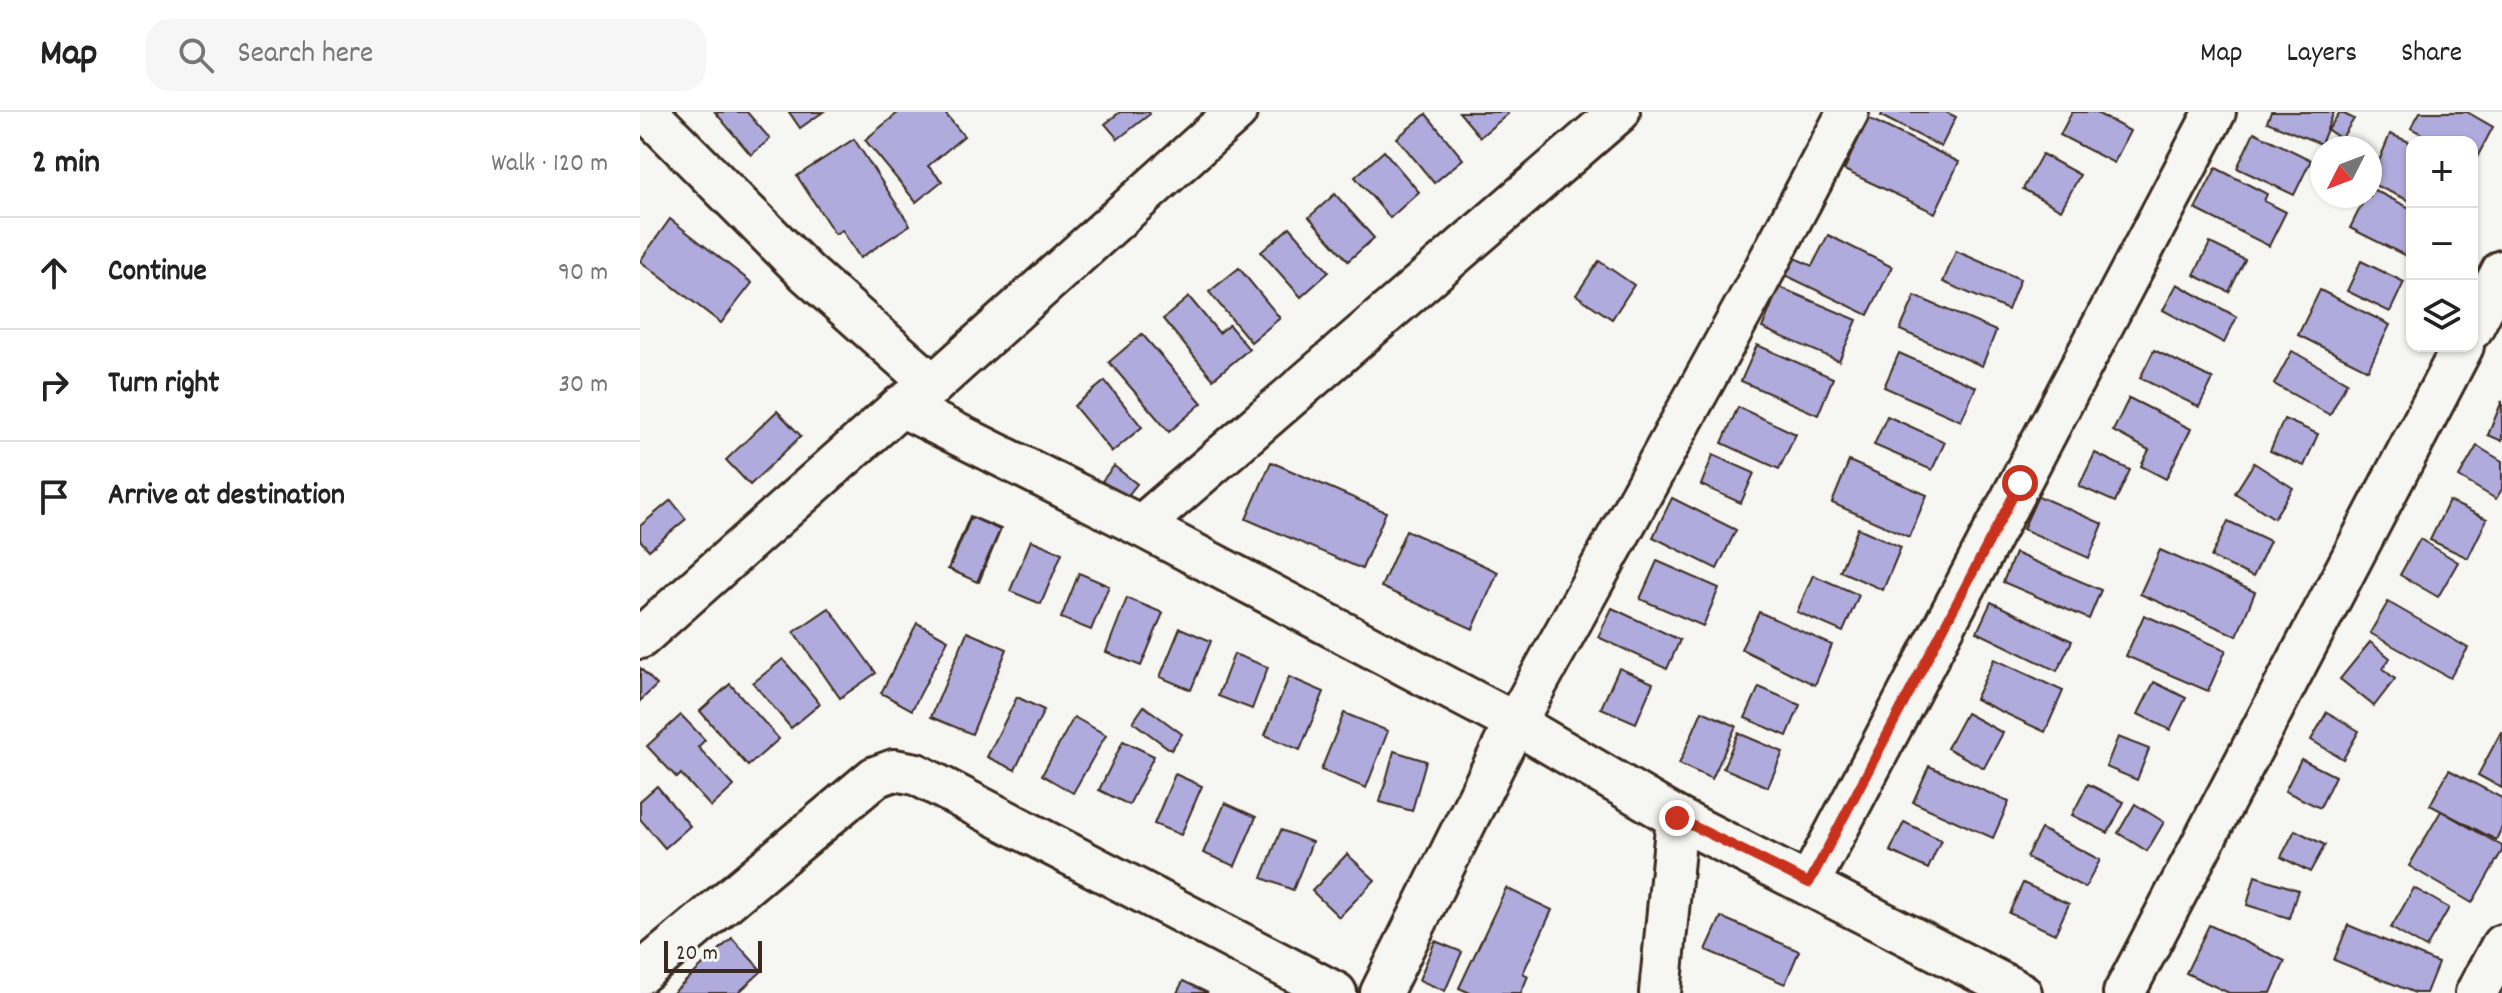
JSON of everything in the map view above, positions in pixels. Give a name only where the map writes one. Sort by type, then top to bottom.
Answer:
[{"type":"street","points":[[647,112],[807,273],[917,396],[1141,526],[1515,723],[1677,818],[1809,883],[1998,988]]},
{"type":"street","points":[[640,638],[1236,112]]},
{"type":"street","points":[[1141,526],[1619,112]]},
{"type":"street","points":[[1381,993],[1515,723],[1848,112]]},
{"type":"street","points":[[1809,883],[2215,112]]},
{"type":"street","points":[[2478,317],[2502,271]]},
{"type":"street","points":[[2124,993],[2460,352]]},
{"type":"street","points":[[640,974],[875,777],[894,770],[916,774],[1336,993]]},
{"type":"street","points":[[1660,993],[1677,818]]},
{"type":"street","points":[[2476,993],[2502,945]]},
{"type":"building","points":[[715,112],[747,112],[770,139],[751,155]]},
{"type":"building","points":[[789,112],[823,112],[800,128]]},
{"type":"building","points":[[899,112],[944,112],[964,136],[928,166],[942,181],[916,202],[865,140]]},
{"type":"building","points":[[1120,112],[1150,114],[1118,139],[1105,124]]},
{"type":"building","points":[[1459,112],[1506,112],[1508,114],[1480,137]]},
{"type":"building","points":[[1883,112],[1946,112],[1956,117],[1941,147],[1881,116]]},
{"type":"building","points":[[2072,112],[2095,112],[2130,131],[2114,163],[2060,135]]},
{"type":"building","points":[[2271,112],[2334,112],[2324,136],[2310,136],[2310,140],[2267,122]]},
{"type":"building","points":[[2340,112],[2354,119],[2343,136],[2328,130]]},
{"type":"building","points":[[2420,112],[2467,112],[2493,127],[2478,155],[2478,136],[2425,136],[2411,128]]},
{"type":"building","points":[[1426,114],[1463,159],[1434,183],[1397,138]]},
{"type":"building","points":[[1868,118],[1959,162],[1935,213],[1844,170]]},
{"type":"building","points":[[2254,132],[2310,160],[2294,195],[2237,168]]},
{"type":"building","points":[[2390,134],[2406,141],[2406,199],[2382,188],[2382,154]]},
{"type":"building","points":[[854,139],[910,225],[860,258],[842,230],[835,234],[797,176]]},
{"type":"building","points":[[1384,151],[1419,192],[1390,218],[1355,177]]},
{"type":"building","points":[[2042,154],[2080,175],[2061,210],[2023,189]]},
{"type":"building","points":[[2216,168],[2267,194],[2264,201],[2286,212],[2269,246],[2195,209]]},
{"type":"building","points":[[1335,194],[1374,238],[1348,261],[1309,217]]},
{"type":"building","points":[[2382,194],[2406,206],[2406,256],[2350,228],[2360,208],[2382,208]]},
{"type":"building","points":[[670,219],[752,283],[721,323],[640,261]]},
{"type":"building","points":[[1290,227],[1329,272],[1301,297],[1261,252]]},
{"type":"building","points":[[1828,235],[1892,267],[1868,315],[1785,275],[1793,257],[1812,266]]},
{"type":"building","points":[[2210,243],[2245,260],[2229,292],[2194,275]]},
{"type":"building","points":[[1956,251],[2020,279],[2008,310],[1943,282]]},
{"type":"building","points":[[1599,261],[1634,285],[1612,319],[1576,295]]},
{"type":"building","points":[[2361,261],[2404,282],[2390,312],[2347,291]]},
{"type":"building","points":[[1239,268],[1280,318],[1251,342],[1209,292]]},
{"type":"building","points":[[2177,284],[2237,317],[2224,343],[2163,310]]},
{"type":"building","points":[[1779,287],[1857,320],[1839,361],[1762,328]]},
{"type":"building","points":[[2320,290],[2390,325],[2368,370],[2298,335]]},
{"type":"building","points":[[1915,296],[1996,331],[1982,366],[1900,330]]},
{"type":"building","points":[[1189,297],[1219,333],[1229,325],[1249,349],[1213,379],[1163,319]]},
{"type":"building","points":[[1142,334],[1202,403],[1169,432],[1109,362]]},
{"type":"building","points":[[1757,345],[1833,378],[1818,415],[1741,381]]},
{"type":"building","points":[[2154,350],[2213,379],[2199,407],[2140,378]]},
{"type":"building","points":[[2292,351],[2347,382],[2330,415],[2274,384]]},
{"type":"building","points":[[1899,353],[1976,387],[1961,421],[1884,387]]},
{"type":"building","points":[[1105,381],[1142,427],[1112,452],[1074,406]]},
{"type":"building","points":[[2129,398],[2191,429],[2166,479],[2141,466],[2149,450],[2113,431]]},
{"type":"building","points":[[2502,401],[2502,441],[2488,435]]},
{"type":"building","points":[[1738,407],[1796,434],[1779,469],[1722,443]]},
{"type":"building","points":[[777,411],[801,436],[750,485],[726,460]]},
{"type":"building","points":[[1887,416],[1945,442],[1932,470],[1874,445]]},
{"type":"building","points":[[2284,419],[2318,434],[2304,466],[2270,451]]},
{"type":"building","points":[[2477,446],[2502,461],[2502,489],[2496,499],[2459,477]]},
{"type":"building","points":[[2095,453],[2130,470],[2115,502],[2079,486]]},
{"type":"building","points":[[1713,455],[1754,473],[1741,503],[1701,485]]},
{"type":"building","points":[[1849,461],[1927,495],[1909,537],[1832,503]]},
{"type":"building","points":[[1271,462],[1386,512],[1362,569],[1246,519]]},
{"type":"building","points":[[2254,463],[2293,488],[2274,518],[2235,493]]},
{"type":"building","points":[[1114,466],[1137,484],[1125,499],[1102,481]]},
{"type":"building","points":[[2038,496],[2103,524],[2089,558],[2023,529]]},
{"type":"building","points":[[1672,498],[1736,530],[1717,569],[1653,537]]},
{"type":"building","points":[[671,500],[686,519],[649,550],[640,540],[640,526]]},
{"type":"building","points":[[2449,501],[2487,519],[2468,558],[2430,540]]},
{"type":"building","points":[[970,516],[1001,529],[979,582],[948,569]]},
{"type":"building","points":[[971,517],[1000,530],[977,582],[949,569]]},
{"type":"building","points":[[2228,521],[2270,541],[2253,577],[2211,557]]},
{"type":"building","points":[[1858,528],[1901,547],[1883,590],[1840,571]]},
{"type":"building","points":[[1406,530],[1498,572],[1473,629],[1381,587]]},
{"type":"building","points":[[2420,539],[2458,562],[2438,597],[2400,575]]},
{"type":"building","points":[[1031,540],[1062,553],[1041,604],[1010,591]]},
{"type":"building","points":[[2160,550],[2255,592],[2237,636],[2140,594]]},
{"type":"building","points":[[2015,553],[2101,590],[2089,619],[2003,582]]},
{"type":"building","points":[[1657,561],[1719,588],[1703,626],[1640,599]]},
{"type":"building","points":[[1079,573],[1109,586],[1091,630],[1061,618]]},
{"type":"building","points":[[1813,575],[1859,595],[1843,632],[1797,612]]},
{"type":"building","points":[[1127,598],[1163,613],[1141,666],[1106,652]]},
{"type":"building","points":[[1991,602],[2072,641],[2057,671],[1977,632]]},
{"type":"building","points":[[2388,602],[2468,648],[2450,678],[2370,633]]},
{"type":"building","points":[[829,608],[876,673],[840,698],[794,632]]},
{"type":"building","points":[[1612,608],[1680,640],[1667,669],[1598,637]]},
{"type":"building","points":[[1759,612],[1832,645],[1815,685],[1741,649]]},
{"type":"building","points":[[2144,615],[2226,650],[2208,691],[2126,656]]},
{"type":"building","points":[[917,623],[948,640],[912,710],[881,693]]},
{"type":"building","points":[[1180,628],[1211,641],[1191,690],[1160,677]]},
{"type":"building","points":[[967,632],[1007,649],[972,734],[931,717]]},
{"type":"building","points":[[2370,642],[2390,658],[2383,669],[2395,679],[2374,706],[2340,679]]},
{"type":"building","points":[[1234,654],[1268,667],[1252,709],[1218,696]]},
{"type":"building","points":[[783,659],[820,704],[791,728],[753,683]]},
{"type":"building","points":[[1994,659],[2063,691],[2045,732],[1975,699]]},
{"type":"building","points":[[640,668],[657,685],[640,701]]},
{"type":"building","points":[[1619,668],[1653,683],[1636,723],[1601,708]]},
{"type":"building","points":[[1289,677],[1324,692],[1300,750],[1265,735]]},
{"type":"building","points":[[2154,682],[2186,698],[2170,730],[2138,714]]},
{"type":"building","points":[[730,684],[779,739],[748,766],[700,711]]},
{"type":"building","points":[[1759,687],[1800,705],[1787,736],[1745,718]]},
{"type":"building","points":[[1017,697],[1044,710],[1015,770],[987,757]]},
{"type":"building","points":[[1144,706],[1182,734],[1171,750],[1133,722]]},
{"type":"building","points":[[1702,711],[1736,726],[1712,779],[1679,764]]},
{"type":"building","points":[[2327,712],[2359,731],[2343,759],[2311,740]]},
{"type":"building","points":[[1344,713],[1388,731],[1366,788],[1321,770]]},
{"type":"building","points":[[1966,713],[2003,733],[1984,768],[1947,748]]},
{"type":"building","points":[[681,715],[705,740],[698,747],[734,786],[711,807],[681,774],[677,778],[647,746]]},
{"type":"building","points":[[1074,717],[1106,735],[1073,793],[1042,775]]},
{"type":"building","points":[[2502,732],[2502,788],[2478,775]]},
{"type":"building","points":[[1738,733],[1783,752],[1768,787],[1723,768]]},
{"type":"building","points":[[2118,737],[2149,749],[2137,780],[2106,767]]},
{"type":"building","points":[[1123,741],[1154,756],[1129,805],[1099,790]]},
{"type":"building","points":[[1394,751],[1426,761],[1412,811],[1380,802]]},
{"type":"building","points":[[2301,759],[2335,776],[2320,808],[2285,791]]},
{"type":"building","points":[[1929,766],[2009,802],[1993,838],[1913,802]]},
{"type":"building","points":[[2449,770],[2502,798],[2502,827],[2496,840],[2430,805]]},
{"type":"building","points":[[1175,774],[1202,786],[1181,835],[1154,824]]},
{"type":"building","points":[[2088,784],[2124,802],[2108,833],[2072,815]]},
{"type":"building","points":[[657,786],[690,826],[665,848],[640,819],[640,801]]},
{"type":"building","points":[[1225,803],[1256,817],[1235,866],[1203,853]]},
{"type":"building","points":[[2135,804],[2164,822],[2147,851],[2118,833]]},
{"type":"building","points":[[2441,811],[2502,846],[2472,903],[2409,866]]},
{"type":"building","points":[[1904,822],[1941,840],[1928,869],[1890,851]]},
{"type":"building","points":[[2041,829],[2100,860],[2085,888],[2026,857]]},
{"type":"building","points":[[1281,830],[1312,842],[1293,890],[1262,878]]},
{"type":"building","points":[[2295,830],[2325,845],[2310,872],[2281,857]]},
{"type":"building","points":[[1347,854],[1375,880],[1339,917],[1312,891]]},
{"type":"building","points":[[2255,876],[2298,890],[2289,918],[2247,905]]},
{"type":"building","points":[[2023,883],[2069,904],[2055,934],[2009,913]]},
{"type":"building","points":[[1506,888],[1552,910],[1523,973],[1528,976],[1521,993],[1470,993],[1459,988]]},
{"type":"building","points":[[2414,888],[2449,908],[2426,948],[2391,928]]},
{"type":"building","points":[[1721,917],[1799,951],[1785,984],[1706,950]]},
{"type":"building","points":[[2209,925],[2285,961],[2271,993],[2229,993],[2186,973]]},
{"type":"building","points":[[2348,925],[2438,963],[2426,993],[2415,993],[2334,960]]},
{"type":"building","points":[[732,938],[762,971],[738,993],[673,993]]},
{"type":"building","points":[[1435,941],[1462,952],[1445,991],[1419,980]]},
{"type":"building","points":[[1183,981],[1208,993],[1177,993]]},
{"type":"route","points":[[1677,818],[1809,883],[2020,483]]}]
